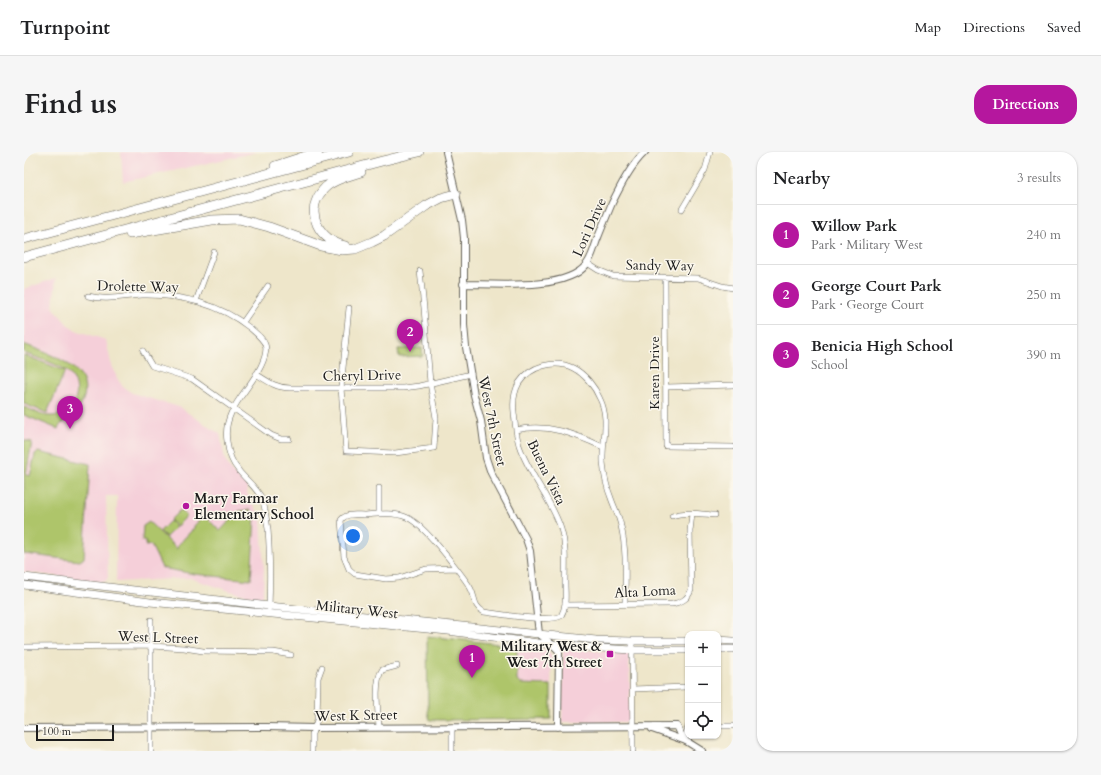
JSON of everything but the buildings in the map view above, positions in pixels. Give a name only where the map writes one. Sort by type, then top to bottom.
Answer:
[{"type":"highway","points":[[208,190],[241,177],[318,152]]},
{"type":"highway","points":[[24,239],[349,152]]},
{"type":"highway","points":[[24,257],[419,152]]},
{"type":"highway","points":[[361,246],[344,246],[331,241],[324,236],[319,229],[316,219],[315,205],[323,190],[330,184],[358,172],[384,164],[392,159]]},
{"type":"highway","points":[[83,241],[205,221],[239,220],[253,222],[269,227],[321,246],[342,250],[355,248],[372,242],[384,236],[441,198],[456,194]]},
{"type":"main road","name":"Military West","points":[[24,577],[554,645],[632,650],[685,650]]},
{"type":"main road","name":"Military West","points":[[24,585],[178,605],[268,609],[596,640],[685,641]]},
{"type":"main road","points":[[721,640],[733,641]]},
{"type":"main road","points":[[721,649],[733,649]]},
{"type":"street","name":"West 7th Street","points":[[446,152],[462,220],[464,325],[466,347],[474,394],[481,421],[486,458],[491,473],[526,539],[530,551],[539,634]]},
{"type":"street","name":"Lori Drive","points":[[463,284],[553,282],[572,276],[582,270],[588,263],[604,221],[616,196],[632,167],[645,152]]},
{"type":"street","points":[[682,209],[705,170],[710,152]]},
{"type":"street","points":[[196,301],[214,252]]},
{"type":"street","name":"Sandy Way","points":[[588,263],[598,270],[613,276],[698,278],[733,288]]},
{"type":"street","points":[[349,308],[341,388],[346,451],[395,453],[434,448],[436,418],[430,383],[420,271]]},
{"type":"street","name":"Karen Drive","points":[[665,278],[667,387],[666,446],[733,447]]},
{"type":"street","points":[[243,322],[268,286]]},
{"type":"street","name":"Drolette Way","points":[[88,296],[97,299],[159,295],[196,301],[221,310],[243,322],[265,342],[267,346],[264,359],[256,374],[236,403],[226,429],[228,448],[235,465],[259,494],[266,511],[270,571],[268,609]]},
{"type":"street","points":[[143,351],[152,366],[192,379],[271,435],[289,440]]},
{"type":"street","name":"Buena Vista","points":[[565,605],[565,551],[561,528],[522,452],[516,430],[514,398],[519,383],[528,374],[539,367],[551,364],[572,367],[584,376],[593,387],[601,401],[606,419],[603,461],[607,484],[623,536],[624,604]]},
{"type":"street","name":"Cheryl Drive","points":[[256,374],[279,388],[403,388],[471,374]]},
{"type":"street","points":[[667,387],[733,385]]},
{"type":"street","points":[[516,430],[533,428],[556,429],[577,435],[603,446]]},
{"type":"street","points":[[379,488],[379,514]]},
{"type":"street","points":[[456,568],[426,569],[399,578],[386,579],[355,574],[349,569],[344,556],[341,520],[349,515],[379,514],[399,515],[408,518],[420,528],[456,568],[472,591],[476,605],[484,612],[537,618],[558,617],[562,614],[565,605]]},
{"type":"street","points":[[672,516],[676,514],[715,515]]},
{"type":"street","name":"Alta Loma","points":[[565,605],[672,604],[681,602],[687,598],[691,590],[690,531],[692,514]]},
{"type":"street","points":[[151,620],[151,751]]},
{"type":"street","points":[[539,634],[554,645],[559,651],[558,727]]},
{"type":"street","points":[[632,641],[633,751]]},
{"type":"street","name":"West L Street","points":[[24,647],[151,646],[203,651],[273,652],[291,655]]},
{"type":"street","points":[[379,727],[379,674],[382,670],[397,666]]},
{"type":"street","points":[[312,751],[312,734],[318,720],[318,678],[322,667]]},
{"type":"street","points":[[633,689],[685,687]]},
{"type":"street","points":[[677,726],[681,735],[686,741]]},
{"type":"street","name":"West K Street","points":[[24,728],[685,726]]},
{"type":"street","points":[[721,726],[733,726]]},
{"type":"street","points":[[452,727],[452,751]]},
{"type":"street","points":[[645,727],[686,741],[702,751]]},
{"type":"shaded area","points":[[121,152],[257,152],[123,182]]},
{"type":"shaded area","points":[[56,278],[53,307],[67,324],[75,330],[106,340],[111,363],[117,378],[123,387],[132,393],[179,407],[220,434],[225,460],[232,472],[248,488],[247,494],[261,517],[264,571],[262,597],[257,598],[230,591],[190,578],[116,582],[117,496],[106,496],[108,577],[106,581],[101,582],[24,572],[24,289]]},
{"type":"shaded area","points":[[517,646],[547,650],[552,657],[551,685],[521,684],[517,681]]},
{"type":"shaded area","points":[[563,649],[629,653],[629,722],[562,722]]},
{"type":"green space","points":[[24,344],[69,364],[83,381],[85,392],[81,405],[76,412],[60,425],[58,429],[24,415],[24,407],[49,416],[61,414],[67,411],[72,405],[77,393],[74,379],[69,373],[60,367],[24,353]]},
{"type":"green space","points":[[422,348],[423,356],[399,357],[398,349]]},
{"type":"green space","points":[[24,355],[65,371],[47,413],[24,404]]},
{"type":"green space","points":[[24,440],[32,442],[26,475],[30,476],[35,454],[38,452],[90,464],[84,558],[80,561],[24,554]]},
{"type":"green space","points":[[180,510],[187,516],[177,526],[170,520]]},
{"type":"green space","points":[[251,510],[255,517],[251,580],[194,574],[162,568],[151,545],[146,546],[146,541],[142,541],[143,526],[149,522],[177,549],[178,545],[204,515],[220,531],[239,511]]},
{"type":"green space","points":[[170,521],[176,527],[166,537],[160,531]]},
{"type":"green space","points":[[427,636],[517,646],[517,681],[521,684],[551,685],[551,719],[430,720],[428,712]]},
{"type":"place","name":"George Court Park","points":[[410,352]]},
{"type":"place","name":"Benicia High School","points":[[70,429]]},
{"type":"place","name":"Mary Farmar Elementary School","points":[[186,506]]},
{"type":"place","name":"Military West & West 7th Street","points":[[610,654]]},
{"type":"place","name":"Willow Park","points":[[472,678]]}]
